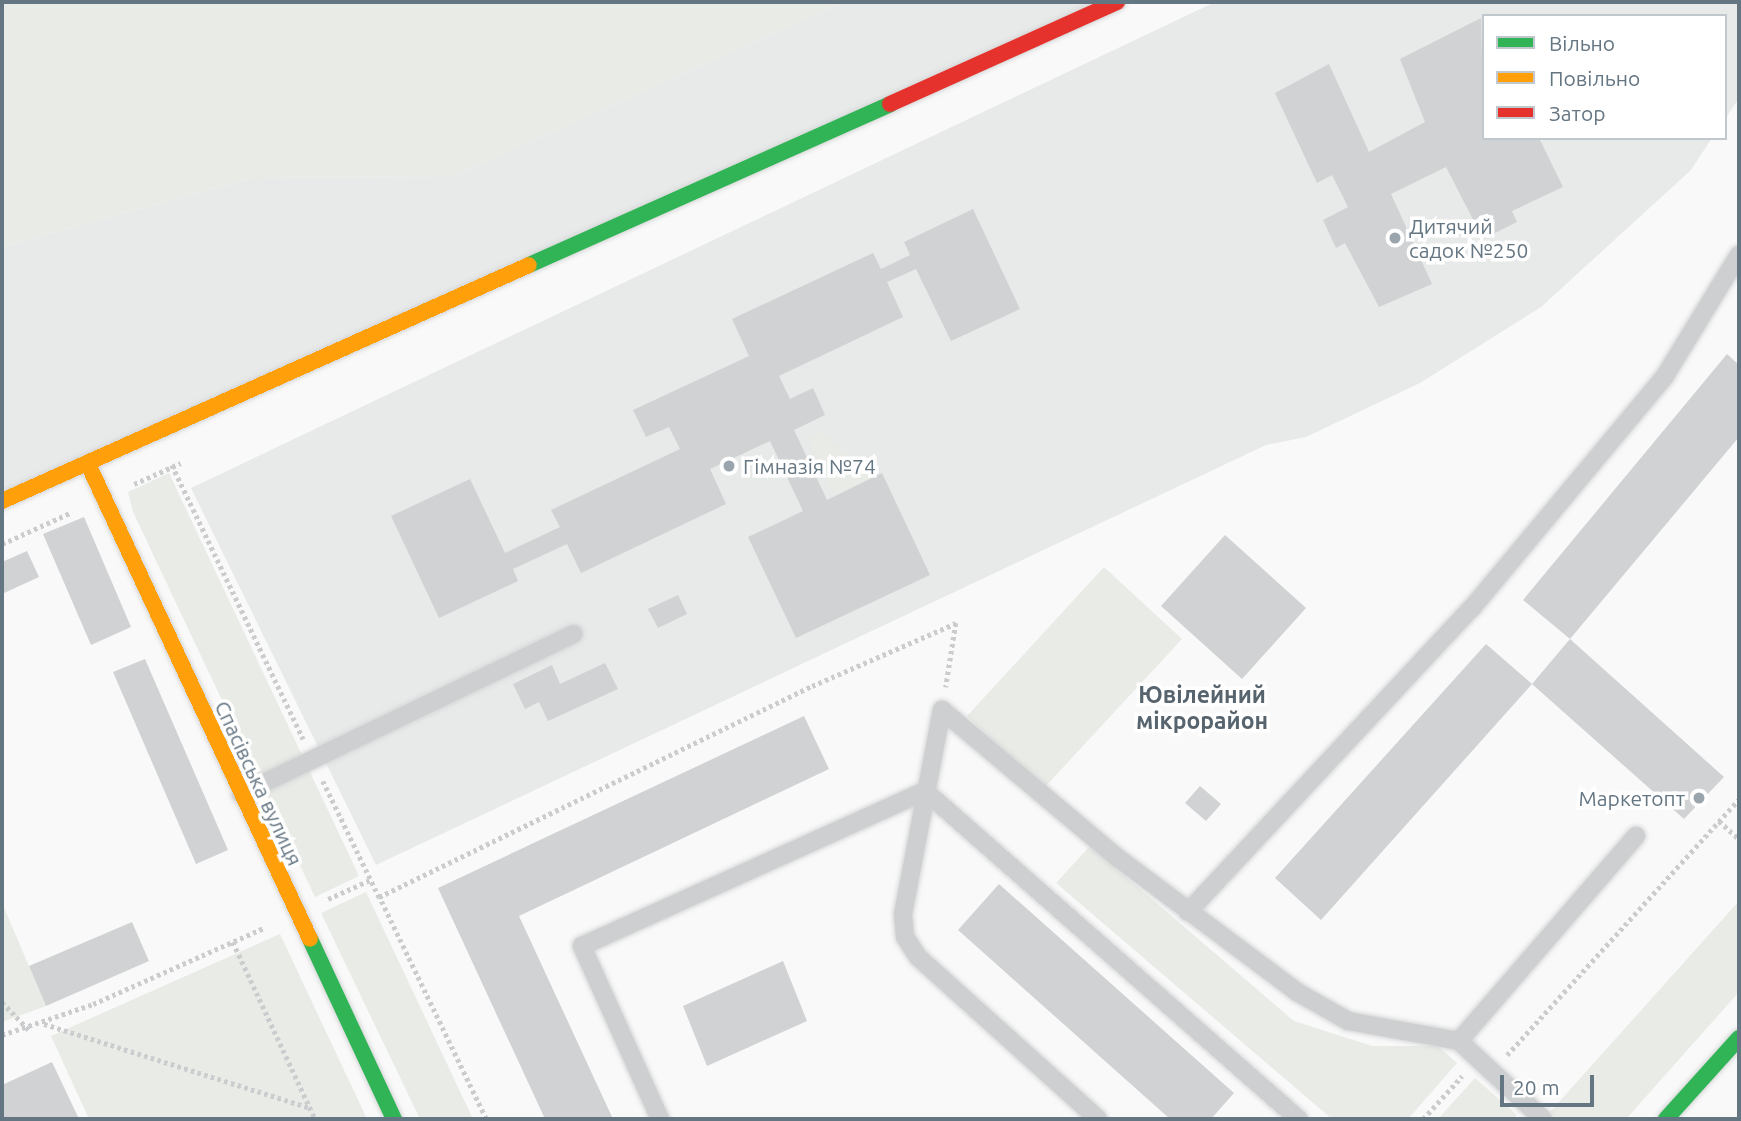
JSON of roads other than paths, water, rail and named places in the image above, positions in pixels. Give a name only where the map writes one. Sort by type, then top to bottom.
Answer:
[{"type":"street","points":[[2,501],[1117,2]]},
{"type":"street","name":"Спасівська вулиця","points":[[88,464],[394,1119]]},
{"type":"street","points":[[1666,1119],[1739,1038]]},
{"type":"lane","points":[[1188,912],[1471,609],[1665,376],[1739,255]]},
{"type":"lane","points":[[241,794],[573,634]]},
{"type":"lane","points":[[1098,1119],[918,957],[905,937],[903,914],[942,710],[1188,912],[1348,1021],[1459,1041],[1543,1119]]},
{"type":"lane","points":[[660,1119],[582,946],[925,791]]},
{"type":"lane","points":[[925,791],[1298,1119]]},
{"type":"lane","points":[[1459,1041],[1636,836]]},
{"type":"place","name":"Дитячий садок №250","points":[[1395,238]]},
{"type":"place","name":"Гімназія №74","points":[[729,466]]},
{"type":"place","name":"Маркетопт","points":[[1699,798]]},
{"type":"district","name":"Ювілейний мікрорайон","points":[[1202,708]]}]
